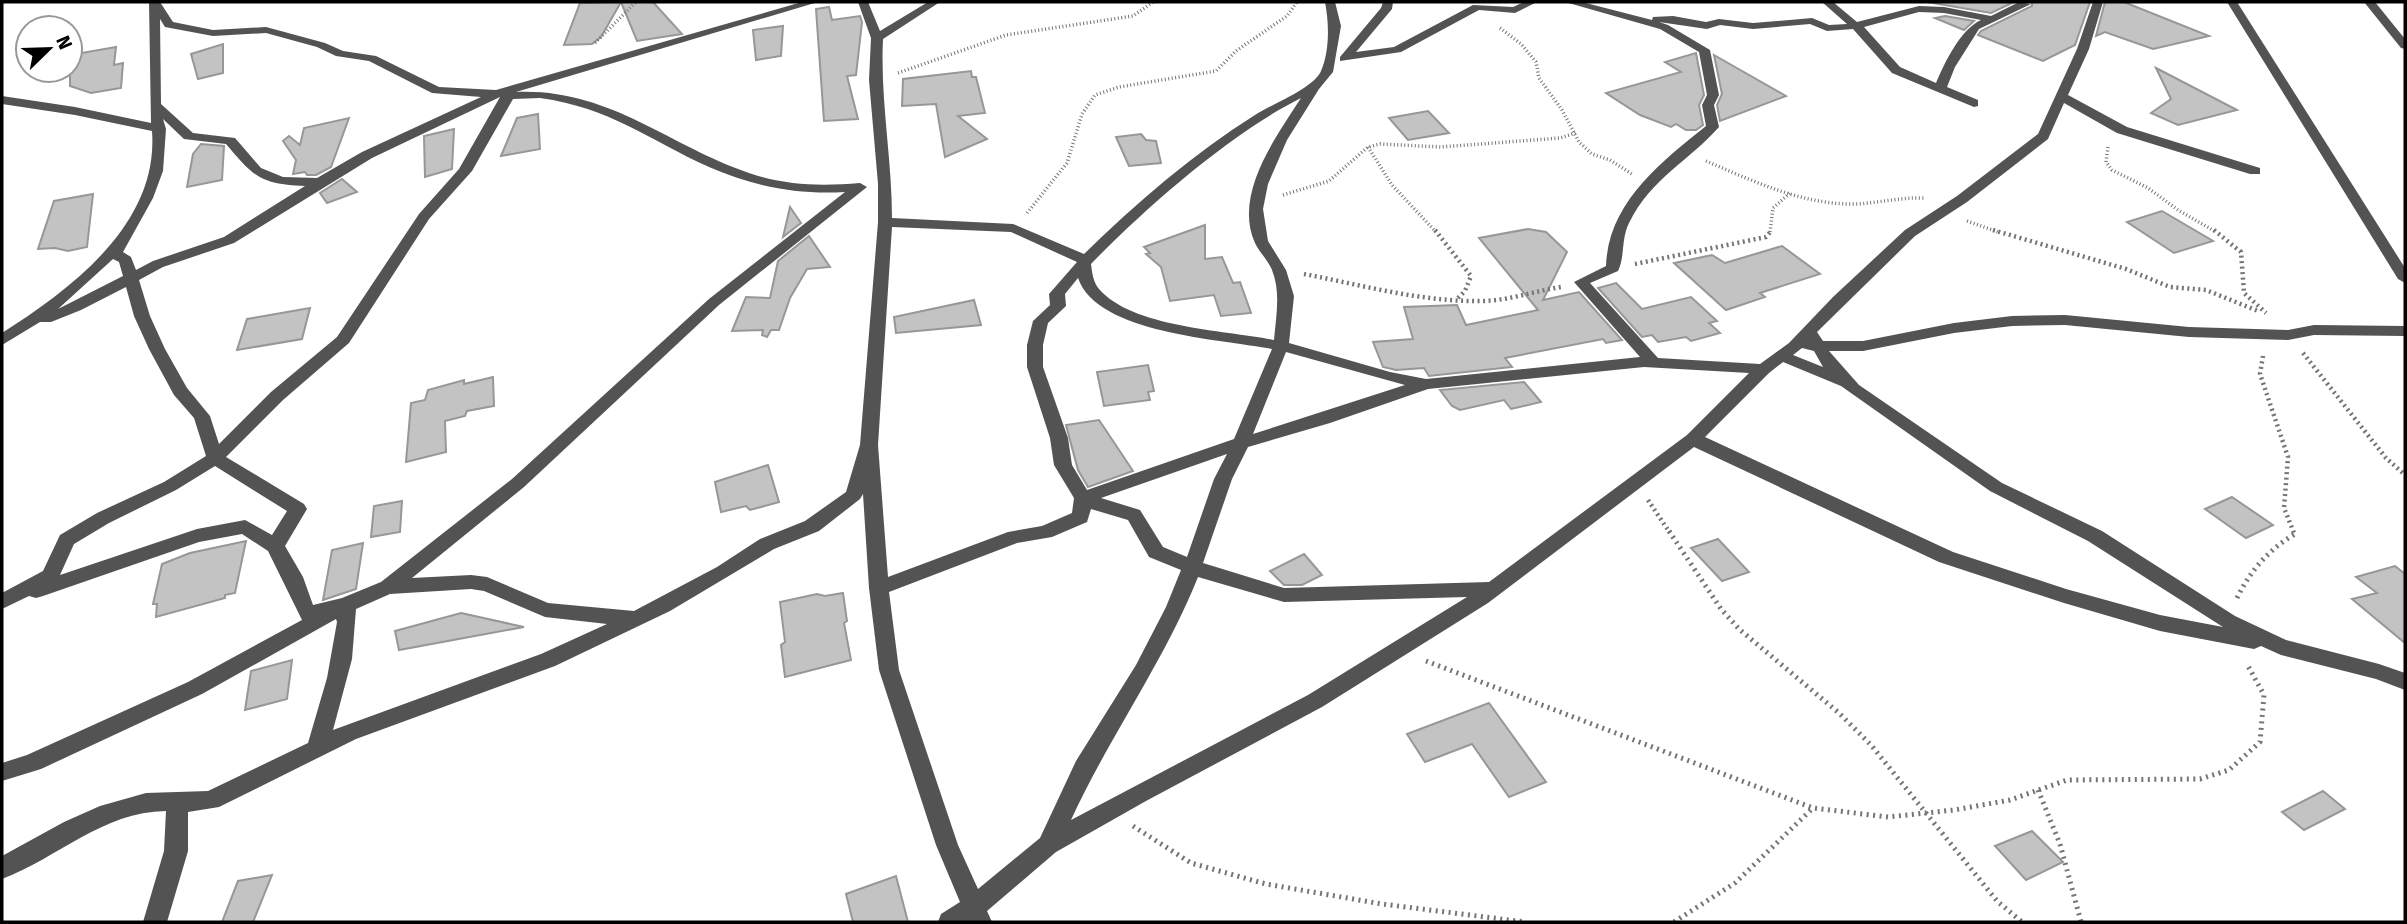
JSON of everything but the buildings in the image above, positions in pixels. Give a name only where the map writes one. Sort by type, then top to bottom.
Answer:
[{"type":"street","points":[[155,2],[169,25],[213,33],[266,30],[321,45],[340,54],[372,58],[436,90],[568,97],[613,112],[743,175],[791,188],[818,191],[885,184]]},
{"type":"street","points":[[2,340],[78,288],[119,242],[142,206],[156,172],[160,129],[155,105],[155,2]]},
{"type":"street","points":[[20,329],[76,307],[158,264],[229,240],[367,155],[484,100],[813,2]]},
{"type":"street","points":[[863,2],[877,38],[875,80],[885,184],[885,222],[869,445],[879,589],[889,670],[947,845],[978,914]]},
{"type":"street","points":[[877,38],[935,2]]},
{"type":"street","points":[[1327,72],[1335,26],[1330,2]]},
{"type":"street","points":[[1048,845],[1084,768],[1143,671],[1194,566],[1223,479],[1241,443],[1281,346],[1286,296],[1279,270],[1261,241],[1256,209],[1269,163],[1314,86],[1347,57],[1386,9],[1388,2]]},
{"type":"street","points":[[1347,57],[1397,50],[1477,7],[1515,10],[1532,2]]},
{"type":"street","points":[[1570,2],[1639,20],[1686,38],[1704,50],[1709,65],[1713,95],[1708,105],[1713,128],[1683,151],[1634,202],[1618,229],[1611,254],[1613,268],[1581,282],[1654,363]]},
{"type":"street","points":[[1827,2],[1857,25],[1896,70],[1974,103]]},
{"type":"street","points":[[1940,88],[1949,67],[1975,27],[2026,4],[2024,2]]},
{"type":"street","points":[[950,922],[978,914],[1048,845],[1315,701],[1493,589],[1693,439],[1763,369],[1788,351],[1813,339],[1838,300],[1910,233],[1962,200],[2043,136],[2083,50],[2098,2]]},
{"type":"street","points":[[2232,2],[2405,279]]},
{"type":"street","points":[[2369,2],[2405,46]]},
{"type":"street","points":[[1639,20],[1673,19],[1707,26],[1719,22],[1753,26],[1812,21],[1827,28],[1842,29],[1919,9],[1944,10],[1991,19]]},
{"type":"street","points":[[879,589],[1015,537],[1045,532],[1082,517],[1083,498],[1063,465],[1059,438],[1035,367],[1035,345],[1041,321],[1058,306],[1057,294],[1084,260],[1216,148],[1275,107],[1314,86]]},
{"type":"street","points":[[4,601],[50,576],[67,540],[103,518],[170,486],[215,458],[277,396],[343,340],[424,217],[465,171],[504,94]]},
{"type":"street","points":[[2063,97],[2122,130],[2255,171]]},
{"type":"street","points":[[2,100],[75,111],[160,129]]},
{"type":"street","points":[[155,105],[189,136],[230,141],[256,171],[281,181],[320,182]]},
{"type":"street","points":[[2,772],[33,762],[195,688],[346,605],[388,587],[518,482],[714,302],[859,187]]},
{"type":"street","points":[[885,222],[997,226],[1029,234],[1084,260]]},
{"type":"street","points":[[119,242],[116,254],[126,260],[142,316],[180,391],[202,416],[215,458],[298,509],[275,546]]},
{"type":"street","points":[[1084,260],[1084,277],[1093,292],[1120,310],[1180,330],[1281,346],[1397,380],[1426,384]]},
{"type":"street","points":[[1813,339],[1863,346],[1954,328],[2012,321],[2065,320],[2189,332],[2288,335],[2314,330],[2405,331]]},
{"type":"street","points":[[1813,339],[1853,389]]},
{"type":"street","points":[[1788,351],[1853,389],[1996,486],[2095,536],[2229,629]]},
{"type":"street","points":[[1083,498],[1241,443],[1324,419],[1426,384],[1644,362],[1705,363],[1763,369]]},
{"type":"street","points":[[1693,439],[1946,557],[2064,596],[2160,623],[2229,629],[2281,647],[2379,672],[2405,682]]},
{"type":"street","points":[[2,868],[82,824],[117,810],[162,800],[194,804],[211,800],[371,724],[548,660],[638,619],[724,572],[767,544],[812,526],[854,495],[869,445]]},
{"type":"street","points":[[1083,498],[1116,512],[1134,514],[1156,552],[1246,586],[1284,595],[1493,589]]},
{"type":"street","points":[[4,601],[197,536],[245,527],[275,546],[293,577],[307,614],[346,605]]},
{"type":"street","points":[[388,587],[471,582],[487,584],[545,610],[638,619]]},
{"type":"street","points":[[316,750],[335,689],[347,617],[346,605]]},
{"type":"street","points":[[155,922],[176,851],[177,802]]},
{"type":"path","points":[[875,80],[948,58],[1006,36],[1133,16],[1153,2]]},
{"type":"path","points":[[1029,234],[1024,218],[1032,204],[1064,169],[1089,101],[1096,95],[1117,88],[1216,71],[1224,67],[1238,50],[1292,12],[1297,2]]},
{"type":"path","points":[[1477,7],[1521,44],[1536,62],[1539,78],[1576,133],[1579,142],[1592,154],[1610,160],[1623,170],[1652,184]]},
{"type":"path","points":[[1944,211],[1997,233],[2126,269],[2170,287],[2206,290],[2267,315],[2244,293],[2241,252],[2211,228],[2178,210],[2167,199],[2112,170],[2106,162],[2106,152],[2122,130]]},
{"type":"path","points":[[1256,209],[1292,191],[1329,181],[1368,147],[1380,144],[1441,147],[1560,138],[1576,133]]},
{"type":"path","points":[[1368,147],[1392,185],[1433,228],[1471,276],[1465,291],[1456,300]]},
{"type":"path","points":[[1683,151],[1730,172],[1816,200],[1854,204],[1916,197],[1962,200]]},
{"type":"path","points":[[1613,268],[1766,237],[1772,230],[1770,212],[1773,206],[1790,193]]},
{"type":"path","points":[[1279,270],[1456,300],[1503,300],[1533,290],[1581,282]]},
{"type":"path","points":[[1398,650],[1729,778],[1814,808],[1888,817],[1924,814],[2010,800],[2067,780],[2200,779],[2229,770],[2260,742],[2264,695],[2229,629],[2243,583],[2277,543],[2295,534],[2284,508],[2288,457],[2260,374],[2266,334]]},
{"type":"path","points":[[2288,335],[2386,458],[2405,475]]},
{"type":"path","points":[[1636,482],[1721,609],[1739,629],[1839,713],[1863,737],[1997,901],[2022,922]]},
{"type":"path","points":[[2038,790],[2060,844],[2081,922]]},
{"type":"path","points":[[1674,922],[1735,883],[1814,808]]},
{"type":"path","points":[[1108,811],[1191,863],[1266,884],[1381,904],[1525,922]]}]
